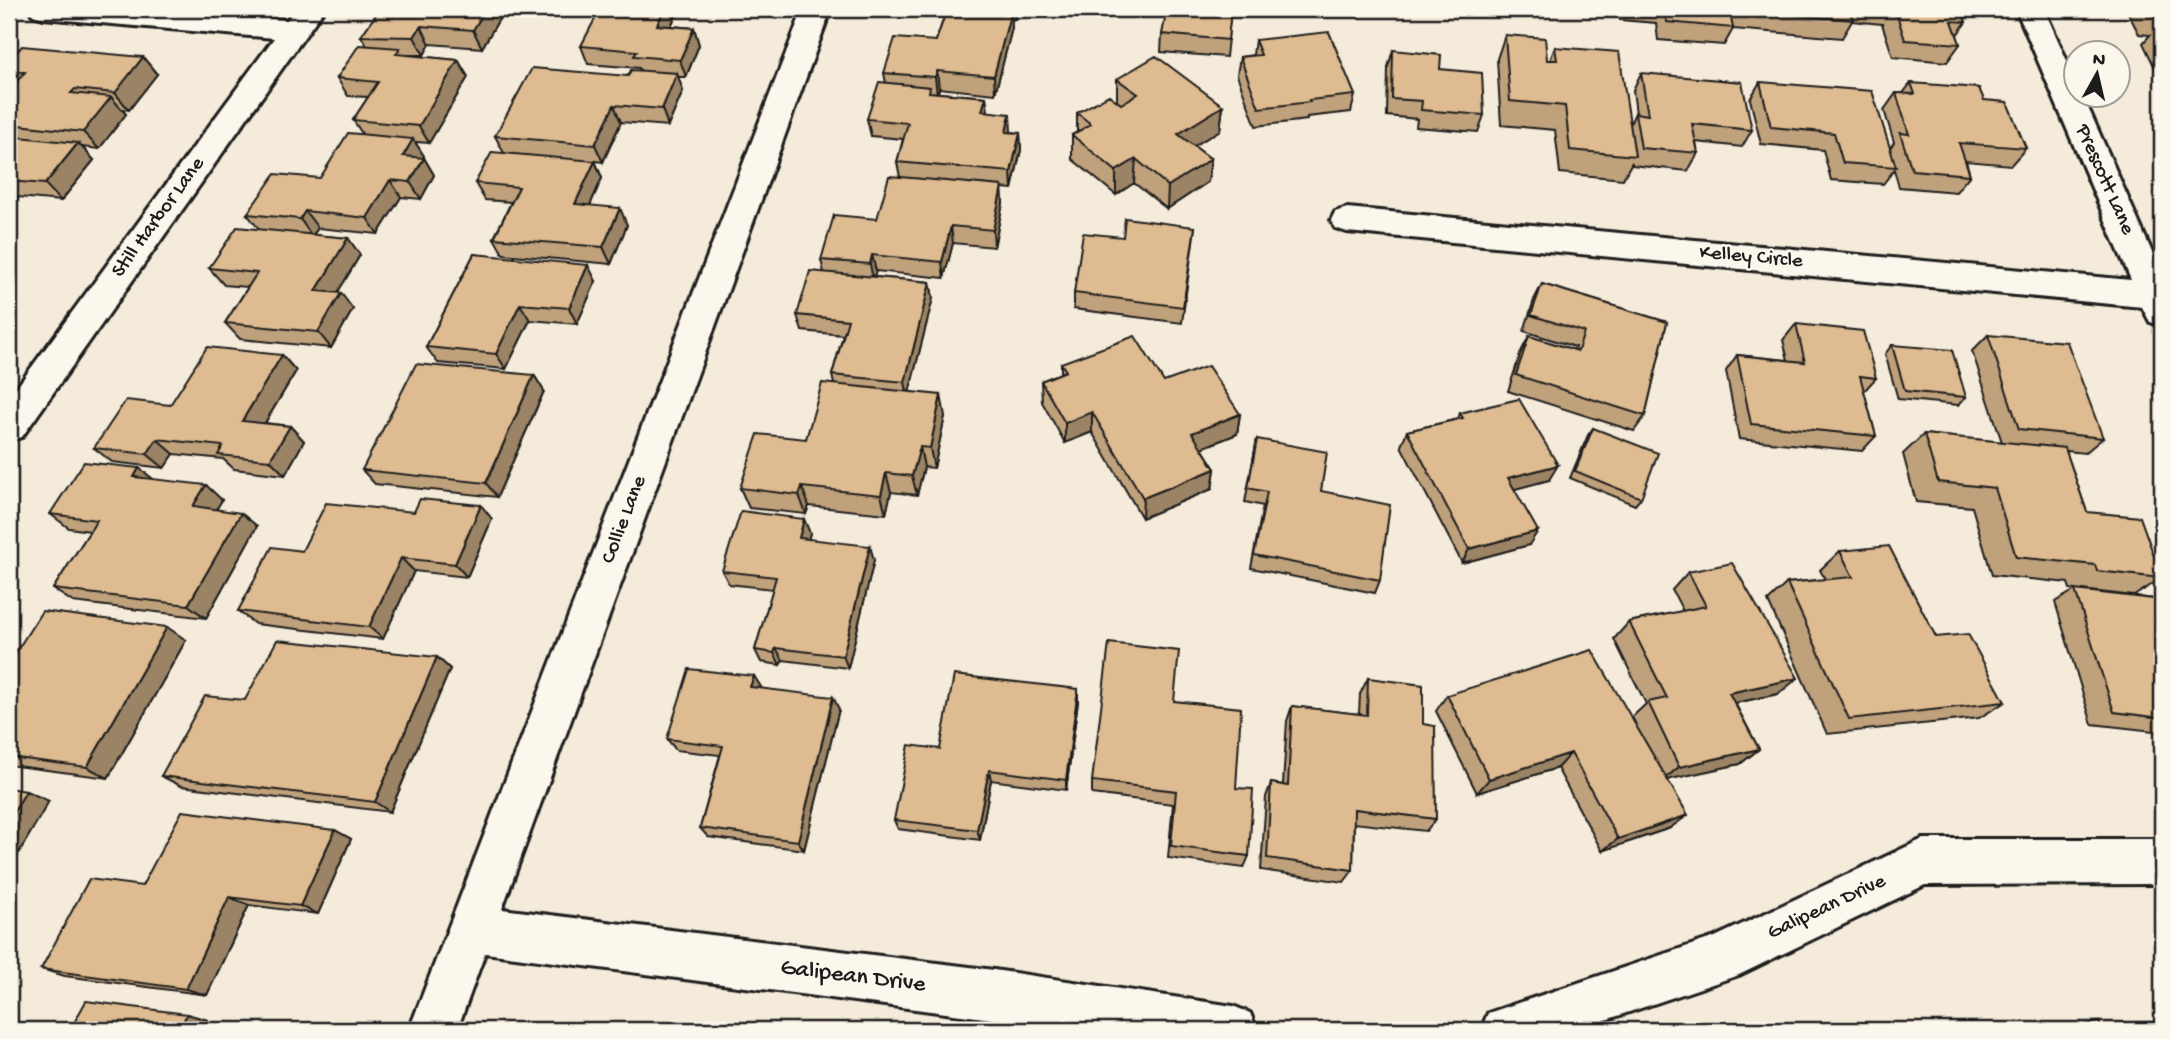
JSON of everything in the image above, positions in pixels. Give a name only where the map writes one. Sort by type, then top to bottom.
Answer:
[{"type":"street","points":[[43,9],[302,19]]},
{"type":"street","name":"Collie Lane","points":[[433,1030],[817,9]]},
{"type":"street","name":"Prescott Lane","points":[[2030,9],[2158,304]]},
{"type":"street","name":"Still Harbor Lane","points":[[9,426],[302,19]]},
{"type":"street","name":"Kelley Circle","points":[[1347,220],[2158,304]]},
{"type":"street","name":"Galipean Drive","points":[[1505,1030],[1722,958],[1923,862],[2162,862]]},
{"type":"street","name":"Galipean Drive","points":[[471,929],[994,995],[1233,1030]]},
{"type":"building","points":[[380,9],[486,9],[473,30],[421,26],[414,37],[361,36]]},
{"type":"building","points":[[600,9],[664,9],[657,25],[694,28],[680,60],[634,56],[637,51],[581,46]]},
{"type":"building","points":[[947,9],[1011,11],[994,76],[937,71],[935,77],[884,73],[895,38],[936,41]]},
{"type":"building","points":[[1167,9],[1231,9],[1228,40],[1162,34]]},
{"type":"building","points":[[1664,9],[1729,9],[1733,28],[1667,22]]},
{"type":"building","points":[[1739,9],[1849,9],[1853,20],[1740,11]]},
{"type":"building","points":[[1895,9],[1961,9],[1966,22],[1952,21],[1960,44],[1905,40]]},
{"type":"building","points":[[2150,9],[2162,9],[2162,17],[2154,17]]},
{"type":"building","points":[[1329,32],[1355,95],[1259,108],[1240,57],[1261,55],[1255,40]]},
{"type":"building","points":[[1505,35],[1545,38],[1547,60],[1557,60],[1555,47],[1619,52],[1635,156],[1570,150],[1565,106],[1510,101]]},
{"type":"building","points":[[359,45],[400,48],[396,54],[458,60],[419,126],[353,120],[378,82],[337,78]]},
{"type":"building","points":[[22,46],[143,57],[115,93],[75,89],[71,93],[111,97],[83,132],[9,124],[9,90],[25,72],[9,71],[9,61]]},
{"type":"building","points":[[1393,50],[1441,55],[1440,69],[1482,73],[1484,115],[1421,110],[1422,101],[1392,99]]},
{"type":"building","points":[[1156,56],[1223,106],[1178,134],[1211,159],[1168,186],[1136,159],[1116,171],[1072,135],[1091,124],[1077,113],[1109,95],[1121,104],[1138,94],[1117,79]]},
{"type":"building","points":[[532,68],[628,76],[631,70],[677,73],[662,109],[614,105],[595,145],[495,136]]},
{"type":"building","points":[[1641,73],[1742,82],[1752,130],[1692,124],[1698,153],[1641,148],[1635,113],[1648,115]]},
{"type":"building","points":[[879,82],[930,87],[929,92],[986,97],[982,111],[1010,114],[1006,132],[1020,133],[1011,172],[897,162],[908,123],[867,119]]},
{"type":"building","points":[[1760,82],[1872,91],[1896,167],[1843,163],[1834,133],[1771,127]]},
{"type":"building","points":[[1911,83],[1979,88],[1984,100],[2007,102],[2026,148],[1959,143],[1970,175],[1912,170],[1900,133],[1909,134],[1896,93],[1915,94]]},
{"type":"building","points":[[348,133],[413,139],[403,156],[424,158],[410,182],[390,180],[367,218],[305,211],[300,219],[247,214],[275,174],[320,178]]},
{"type":"building","points":[[9,136],[78,143],[45,184],[9,181]]},
{"type":"building","points":[[492,152],[595,161],[575,204],[620,208],[603,247],[494,238],[519,187],[475,183]]},
{"type":"building","points":[[889,176],[1002,186],[993,230],[951,226],[942,262],[872,255],[870,264],[821,260],[834,215],[877,219]]},
{"type":"building","points":[[1125,218],[1195,227],[1183,307],[1074,293],[1083,233],[1123,237]]},
{"type":"building","points":[[237,227],[348,238],[316,291],[341,293],[318,332],[225,323],[257,273],[209,268]]},
{"type":"building","points":[[474,254],[588,265],[569,308],[520,304],[496,354],[426,347]]},
{"type":"building","points":[[810,271],[930,282],[905,382],[832,375],[848,320],[797,315]]},
{"type":"building","points":[[1542,284],[1667,322],[1645,416],[1516,375],[1529,336],[1578,351],[1584,332],[1531,315]]},
{"type":"building","points":[[1796,324],[1863,331],[1876,378],[1860,376],[1876,436],[1751,424],[1737,355],[1805,362]]},
{"type":"building","points":[[1988,335],[2067,342],[2103,438],[2019,429]]},
{"type":"building","points":[[1135,336],[1164,382],[1208,366],[1240,414],[1192,433],[1215,469],[1143,498],[1092,412],[1065,423],[1041,381],[1066,371],[1061,363]]},
{"type":"building","points":[[1892,345],[1952,350],[1966,397],[1905,391]]},
{"type":"building","points":[[207,347],[282,355],[242,421],[290,426],[270,460],[218,455],[223,446],[157,439],[147,454],[94,448],[126,400],[170,405]]},
{"type":"building","points":[[416,364],[534,375],[486,483],[362,470]]},
{"type":"building","points":[[822,383],[941,395],[930,448],[920,447],[912,476],[886,473],[881,495],[802,487],[799,495],[740,488],[758,434],[806,439]]},
{"type":"building","points":[[1519,399],[1558,465],[1508,478],[1538,531],[1469,549],[1407,431],[1463,418],[1460,413]]},
{"type":"building","points":[[1593,428],[1658,453],[1641,498],[1575,471]]},
{"type":"building","points":[[1924,434],[2065,448],[2087,512],[2140,517],[2162,578],[2097,571],[2095,565],[2016,557],[1995,488],[1938,482]]},
{"type":"building","points":[[1257,439],[1327,452],[1321,491],[1390,505],[1380,580],[1254,555],[1267,492],[1248,488]]},
{"type":"building","points":[[84,462],[139,468],[134,477],[206,485],[193,506],[241,513],[188,605],[53,589],[97,520],[50,514]]},
{"type":"building","points":[[420,499],[481,505],[455,564],[401,558],[369,627],[238,611],[272,547],[302,551],[326,503],[414,512]]},
{"type":"building","points":[[741,511],[804,519],[799,538],[870,546],[843,656],[776,648],[774,653],[755,650],[776,577],[722,571]]},
{"type":"building","points":[[1889,546],[1936,637],[1968,634],[2005,702],[1849,719],[1787,583],[1853,577],[1840,551]]},
{"type":"building","points":[[1732,563],[1798,678],[1729,693],[1759,749],[1679,767],[1648,702],[1667,698],[1629,622],[1706,606],[1688,572]]},
{"type":"building","points":[[2075,590],[2162,600],[2162,718],[2114,712]]},
{"type":"building","points":[[42,611],[167,627],[87,767],[9,757],[9,663]]},
{"type":"building","points":[[277,640],[437,657],[375,802],[161,776],[205,696],[245,700]]},
{"type":"building","points":[[1109,643],[1179,651],[1174,701],[1241,708],[1236,788],[1253,789],[1249,856],[1171,846],[1176,791],[1092,781]]},
{"type":"building","points":[[1592,650],[1688,815],[1618,839],[1571,753],[1489,779],[1447,695]]},
{"type":"building","points":[[689,669],[754,676],[750,687],[833,697],[798,841],[700,828],[723,746],[667,739]]},
{"type":"building","points":[[954,675],[1078,689],[1066,780],[989,770],[977,830],[894,820],[909,745],[940,749]]},
{"type":"building","points":[[1368,678],[1423,685],[1423,724],[1435,726],[1436,819],[1354,809],[1353,870],[1267,858],[1271,783],[1288,786],[1292,706],[1367,715]]},
{"type":"building","points":[[9,788],[26,791],[9,820]]},
{"type":"building","points":[[182,811],[335,830],[300,906],[229,897],[186,989],[41,969],[89,879],[142,886]]},
{"type":"building","points":[[86,1001],[187,1014],[179,1030],[70,1030]]},
{"type":"building","points":[[2099,1022],[2103,1030],[2058,1030]]},
{"type":"building","points":[[2162,1022],[2162,1030],[2126,1030],[2122,1023]]}]
